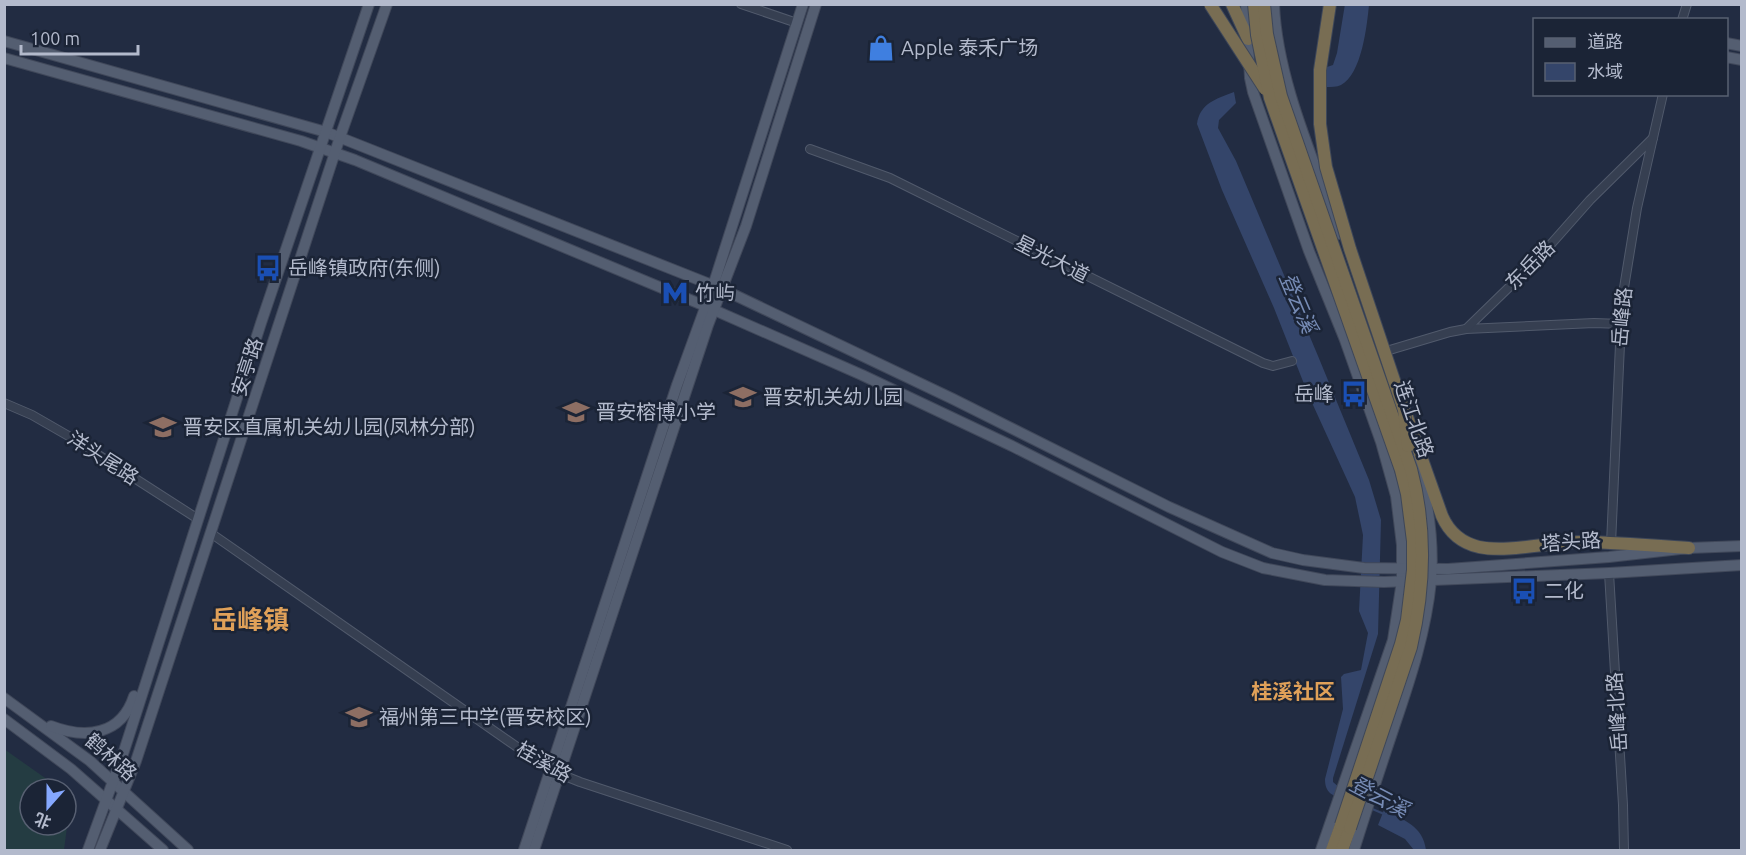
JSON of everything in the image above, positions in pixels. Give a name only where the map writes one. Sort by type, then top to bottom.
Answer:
[{"type":"highway","points":[[1210,4],[1270,99]]},
{"type":"highway","points":[[1232,4],[1248,39]]},
{"type":"highway","name":"连江北路","points":[[1254,4],[1257,35],[1270,99],[1401,470],[1413,541],[1411,595],[1401,644],[1345,826],[1342,850]]},
{"type":"highway","name":"连江北路","points":[[1264,4],[1268,44],[1281,96],[1411,469],[1417,493],[1423,541],[1421,596],[1411,647],[1345,826],[1332,850]]},
{"type":"highway","points":[[1330,4],[1320,70],[1320,124],[1326,166],[1350,249],[1404,410],[1448,527],[1472,545],[1492,548],[1580,542],[1689,548]]},
{"type":"highway","points":[[1404,410],[1411,469]]},
{"type":"main road","name":"安亭路","points":[[88,850],[113,782],[369,4]]},
{"type":"main road","name":"安亭路","points":[[100,850],[136,761],[340,138],[387,4]]},
{"type":"main road","points":[[718,288],[803,4]]},
{"type":"main road","points":[[524,850],[555,772],[710,308],[772,147],[816,4]]},
{"type":"main road","points":[[1246,4],[1250,78],[1255,99],[1305,240],[1345,340],[1389,467],[1397,503],[1404,568],[1393,640],[1321,850]]},
{"type":"main road","points":[[1274,4],[1275,24],[1292,99],[1400,400],[1424,487],[1430,524],[1431,574],[1425,625],[1413,671],[1354,850]]},
{"type":"main road","name":"塔头路","points":[[4,41],[326,132],[718,288],[953,399],[1169,507],[1263,550],[1313,562],[1364,568],[1404,568],[1431,574],[1609,573],[1742,565]]},
{"type":"main road","points":[[4,58],[336,153],[710,308],[872,380],[1012,446],[1243,561],[1284,573],[1317,579],[1359,582],[1402,581],[1431,574]]},
{"type":"main road","name":"塔头路","points":[[1431,574],[1689,548],[1742,546]]},
{"type":"main road","points":[[39,722],[85,734],[104,730],[114,724],[131,707],[154,640],[163,627]]},
{"type":"main road","name":"鹤林路","points":[[4,698],[90,761],[189,850]]},
{"type":"main road","name":"鹤林路","points":[[4,719],[56,756],[163,850]]},
{"type":"main road","points":[[534,850],[555,772]]},
{"type":"street","points":[[741,4],[797,23]]},
{"type":"street","name":"岳峰路","points":[[1611,544],[1622,300],[1637,208],[1663,96]]},
{"type":"street","name":"东岳路","points":[[1466,329],[1536,261],[1590,200],[1653,138]]},
{"type":"street","name":"星光大道","points":[[810,149],[890,178],[1263,363],[1273,366],[1292,361]]},
{"type":"street","points":[[1383,352],[1466,329],[1594,323],[1621,324]]},
{"type":"street","name":"洋头尾路","points":[[4,403],[32,415],[72,438],[198,519]]},
{"type":"street","name":"桂溪路","points":[[212,534],[555,772],[787,850]]},
{"type":"street","name":"岳峰北路","points":[[1609,573],[1624,850]]},
{"type":"green space","points":[[4,749],[44,777],[18,777],[18,837],[66,837],[64,850],[5,850]]},
{"type":"water","points":[[1345,4],[1369,5],[1362,48],[1359,60],[1348,79],[1339,86],[1326,87],[1327,67],[1333,65],[1337,53]]},
{"type":"water","points":[[1234,92],[1236,103],[1219,120],[1218,128],[1236,161],[1318,356],[1369,480],[1381,520],[1378,634],[1333,778],[1344,800],[1330,793],[1325,779],[1343,709],[1341,677],[1344,674],[1361,670],[1368,633],[1359,611],[1363,535],[1355,497],[1308,394],[1274,308],[1222,190],[1197,124],[1205,106]]},
{"type":"water","points":[[1384,810],[1417,829],[1426,850],[1414,850],[1405,839],[1378,825]]},
{"type":"waterway","name":"登云溪","points":[[1370,808],[1384,814]]},
{"type":"place","name":"Apple 泰禾广场","points":[[881,48]]},
{"type":"place","name":"岳峰镇政府(东侧)","points":[[268,268]]},
{"type":"place","name":"竹屿","points":[[675,293]]},
{"type":"place","name":"岳峰","points":[[1354,394]]},
{"type":"place","name":"晋安机关幼儿园","points":[[743,397]]},
{"type":"place","name":"晋安榕博小学","points":[[576,412]]},
{"type":"place","name":"晋安区直属机关幼儿园(凤林分部)","points":[[163,427]]},
{"type":"place","name":"二化","points":[[1524,591]]},
{"type":"place","name":"福州第三中学(晋安校区)","points":[[359,717]]},
{"type":"district","name":"岳峰镇","points":[[250,620]]},
{"type":"district","name":"桂溪社区","points":[[1293,692]]}]
